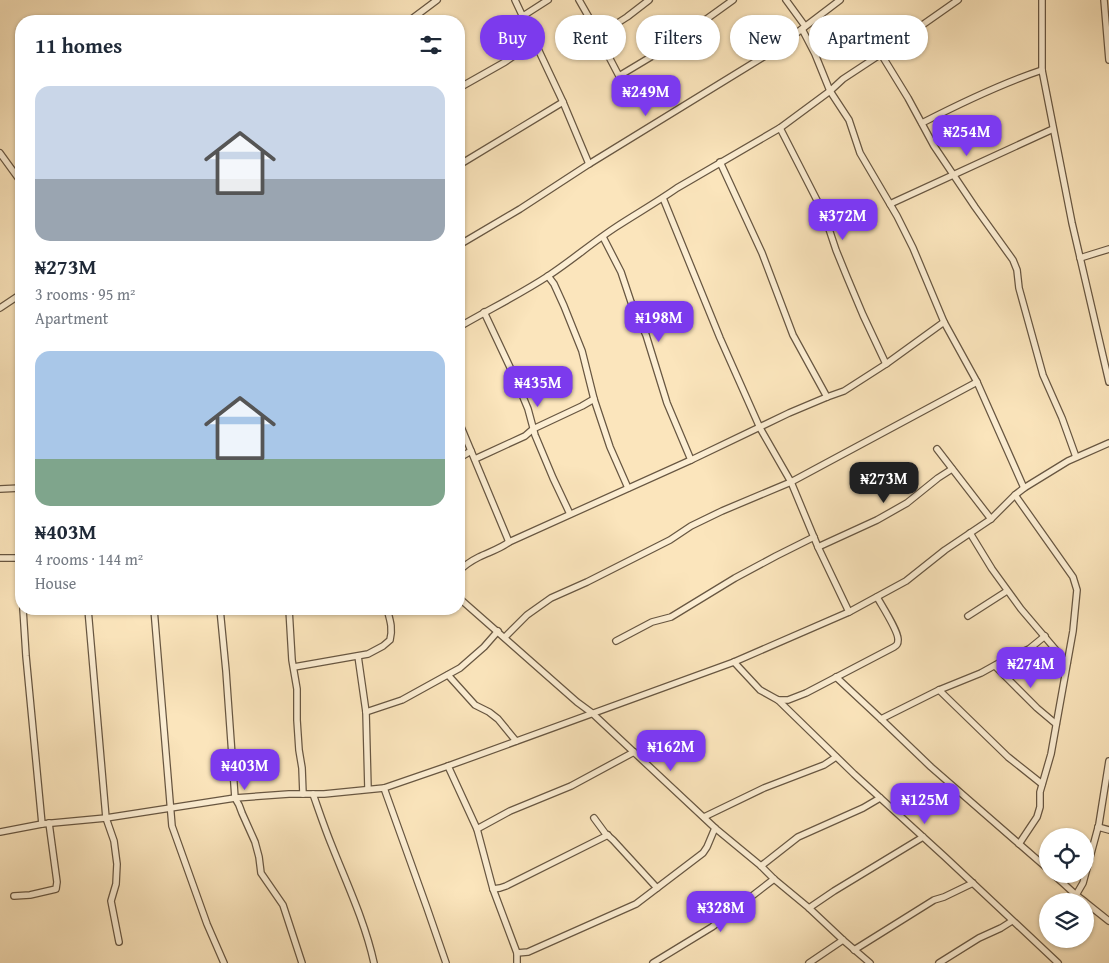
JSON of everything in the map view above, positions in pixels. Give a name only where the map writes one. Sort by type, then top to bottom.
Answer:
[{"type":"street","points":[[417,15],[437,0]]},
{"type":"street","points":[[515,0],[522,15]]},
{"type":"street","points":[[524,15],[548,0]]},
{"type":"street","points":[[580,0],[588,15]]},
{"type":"street","points":[[626,18],[649,0]]},
{"type":"street","points":[[611,60],[619,76],[669,46],[733,0]]},
{"type":"street","points":[[786,0],[803,28],[830,90],[849,120],[860,153],[890,204],[912,248],[944,322],[977,382],[1024,488]]},
{"type":"street","points":[[465,241],[773,51],[840,0]]},
{"type":"street","points":[[928,21],[958,0]]},
{"type":"street","points":[[1042,0],[1042,70],[1080,258],[1109,382]]},
{"type":"street","points":[[1104,0],[1109,58]]},
{"type":"street","points":[[465,85],[508,60]]},
{"type":"street","points":[[543,60],[589,164]]},
{"type":"street","points":[[465,323],[548,276],[614,228],[720,162],[780,128],[872,60]]},
{"type":"street","points":[[885,60],[934,146],[1013,260],[1017,270],[1018,288],[1042,375],[1062,418],[1076,457]]},
{"type":"street","points":[[922,123],[970,98],[1042,70]]},
{"type":"street","points":[[465,161],[563,102]]},
{"type":"street","points":[[780,128],[824,214],[853,292],[886,364]]},
{"type":"street","points":[[890,204],[1053,129]]},
{"type":"street","points":[[0,153],[15,174]]},
{"type":"street","points":[[720,162],[762,253],[793,335],[827,397]]},
{"type":"street","points":[[662,198],[720,338],[760,428],[790,482],[849,612]]},
{"type":"street","points":[[603,237],[621,272],[631,302],[646,336],[667,403],[691,460]]},
{"type":"street","points":[[1080,258],[1109,249]]},
{"type":"street","points":[[548,276],[554,284],[564,306],[582,351],[594,399],[610,447],[628,488]]},
{"type":"street","points":[[0,308],[15,298]]},
{"type":"street","points":[[484,312],[516,380],[553,478],[570,514]]},
{"type":"street","points":[[465,565],[503,547],[509,542],[691,460],[789,413],[844,391],[886,364],[944,322]]},
{"type":"street","points":[[505,638],[526,615],[551,598],[670,540],[699,522],[790,482],[977,382]]},
{"type":"street","points":[[474,459],[524,436],[534,429],[594,399]]},
{"type":"street","points":[[465,436],[509,542]]},
{"type":"street","points":[[0,832],[42,824],[106,818],[235,798],[289,794],[324,794],[384,788],[448,766],[734,662],[849,612],[906,581],[945,550],[991,519],[1024,488],[1068,461],[1109,443]]},
{"type":"street","points":[[937,449],[991,519]]},
{"type":"street","points":[[465,454],[471,451]]},
{"type":"street","points":[[818,547],[877,520],[907,503],[952,468]]},
{"type":"street","points":[[0,489],[15,488]]},
{"type":"street","points":[[1015,495],[1073,577],[1077,590],[1068,663],[1051,754],[1040,792],[1040,807],[1037,817],[1019,844]]},
{"type":"street","points":[[970,533],[1007,591],[1068,663]]},
{"type":"street","points":[[616,641],[652,622],[671,618],[759,565],[814,537]]},
{"type":"street","points":[[0,558],[15,558]]},
{"type":"street","points":[[968,616],[1007,591]]},
{"type":"street","points":[[778,700],[788,700],[806,693],[897,644],[899,640],[896,632],[877,597]]},
{"type":"street","points":[[465,603],[592,713],[715,828],[761,866],[870,963]]},
{"type":"street","points":[[23,615],[42,824]]},
{"type":"street","points":[[89,615],[106,818],[114,840],[117,864],[116,884],[111,901],[119,942]]},
{"type":"street","points":[[154,615],[169,809],[172,826],[207,924],[224,963]]},
{"type":"street","points":[[221,615],[235,798],[255,842],[262,873],[282,905],[302,963]]},
{"type":"street","points":[[289,615],[297,689],[296,720],[303,794]]},
{"type":"street","points":[[294,667],[368,654],[390,640],[392,633],[389,615]]},
{"type":"street","points":[[366,712],[402,700],[460,668],[484,647],[498,631]]},
{"type":"street","points":[[881,719],[1029,649],[1045,636]]},
{"type":"street","points":[[358,656],[366,712],[368,789]]},
{"type":"street","points":[[734,662],[760,690],[778,700],[836,757],[1058,963]]},
{"type":"street","points":[[995,666],[1036,708],[1056,724]]},
{"type":"street","points":[[448,675],[475,705],[498,719],[516,741]]},
{"type":"street","points":[[836,677],[931,767],[1039,861]]},
{"type":"street","points":[[939,690],[1008,757],[1042,784]]},
{"type":"street","points":[[476,829],[510,811],[571,786],[634,752]]},
{"type":"street","points":[[704,817],[764,788],[824,764],[836,757]]},
{"type":"street","points":[[1077,893],[1083,883],[1098,827],[1109,765]]},
{"type":"street","points":[[448,766],[476,829],[493,888],[517,953],[517,963]]},
{"type":"street","points":[[384,788],[446,963]]},
{"type":"street","points":[[313,794],[354,900],[374,963]]},
{"type":"street","points":[[761,866],[798,837],[863,808],[880,798]]},
{"type":"street","points":[[594,818],[657,888]]},
{"type":"street","points":[[14,896],[30,895],[56,889],[56,870],[49,823]]},
{"type":"street","points":[[1098,827],[1109,830]]},
{"type":"street","points":[[517,953],[528,952],[636,904],[703,853],[715,828]]},
{"type":"street","points":[[493,888],[506,886],[608,835]]},
{"type":"street","points":[[809,908],[923,837]]},
{"type":"street","points":[[653,963],[712,927],[774,879]]},
{"type":"street","points":[[854,950],[934,900],[973,883]]},
{"type":"street","points":[[1063,883],[1074,893]]},
{"type":"street","points":[[1094,909],[1109,921]]},
{"type":"street","points":[[939,963],[979,938],[1012,921]]},
{"type":"street","points":[[809,963],[843,940]]}]
